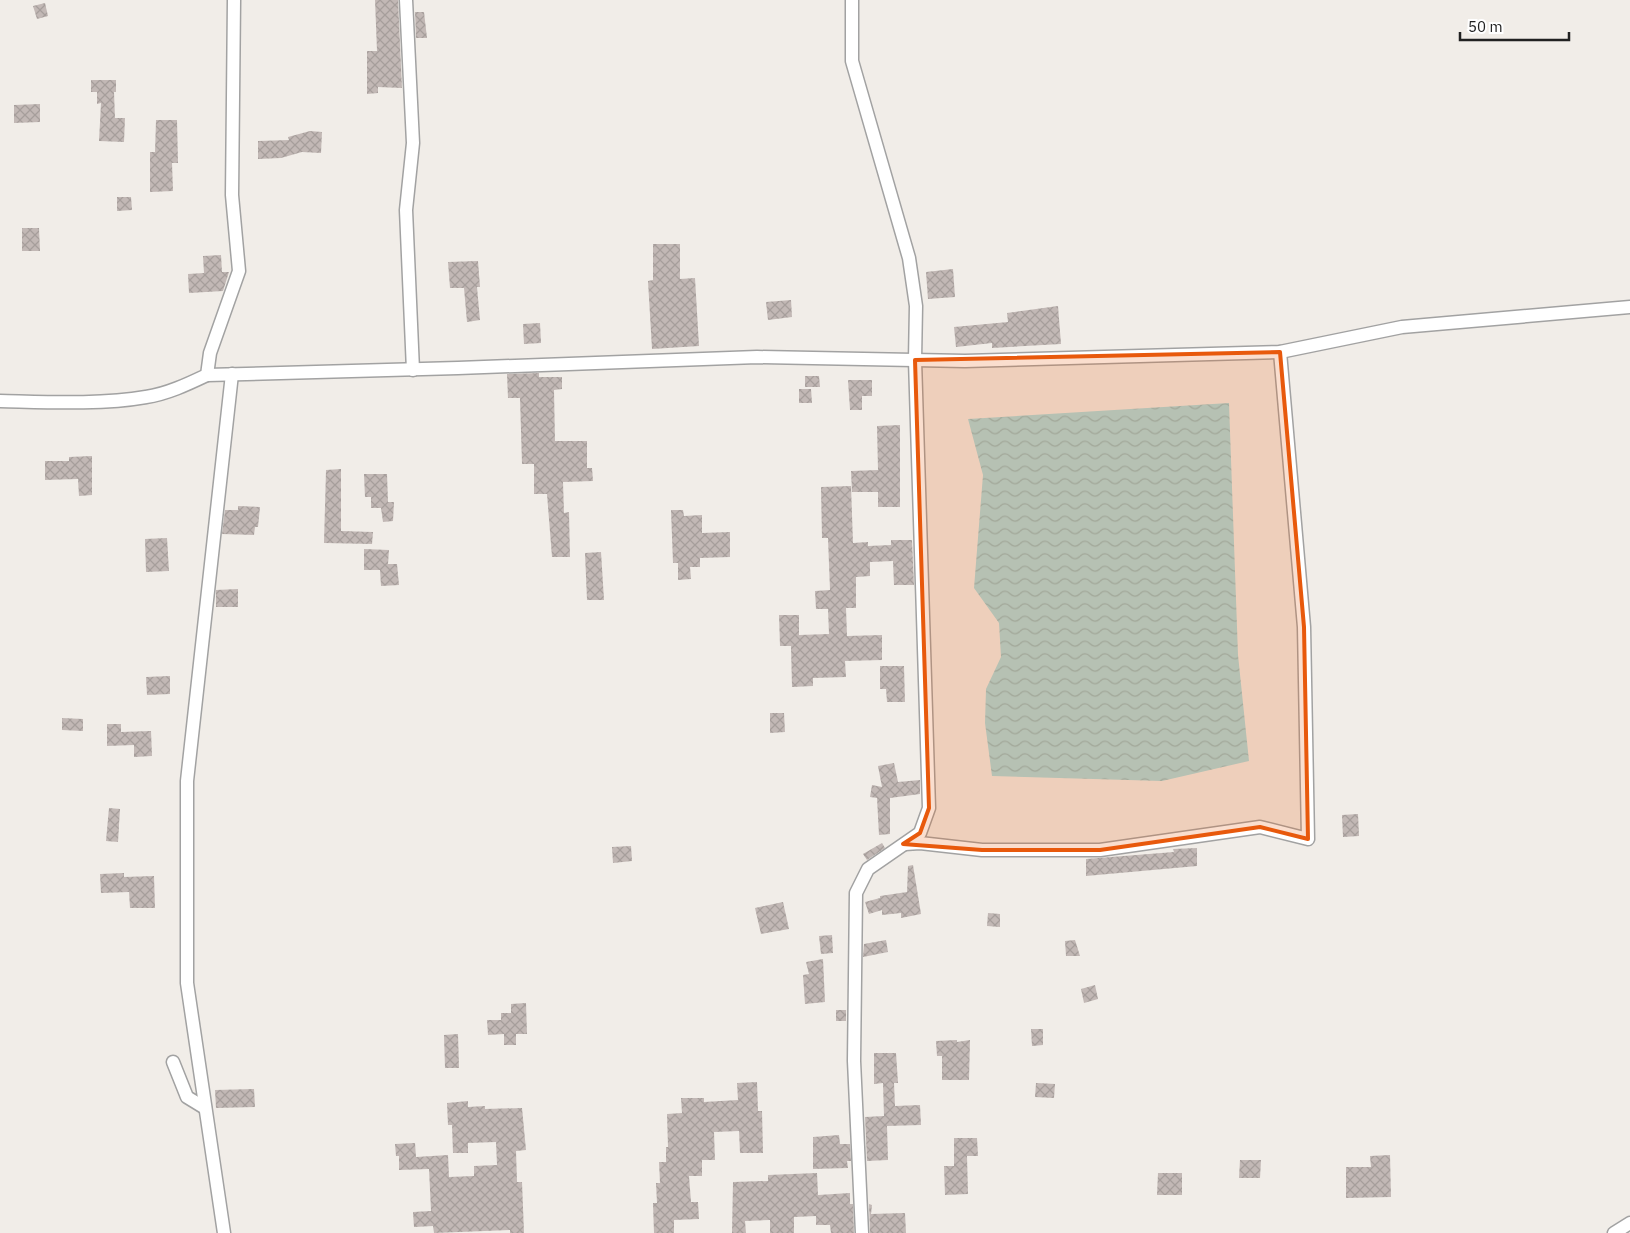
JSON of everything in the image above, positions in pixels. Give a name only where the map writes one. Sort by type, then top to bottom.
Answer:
[{"type":"street","points":[[207,375],[210,353],[239,271],[232,195],[234,0]]},
{"type":"street","points":[[406,0],[413,143],[406,210],[413,370]]},
{"type":"street","points":[[852,0],[852,61],[909,258],[916,306],[929,808],[920,833],[868,869],[856,892],[854,1061],[862,1233]]},
{"type":"street","points":[[0,401],[68,402],[146,397],[189,384],[207,375],[232,374],[413,370],[757,357],[965,361],[1280,352],[1402,327],[1630,307]]},
{"type":"street","points":[[903,844],[920,843],[982,850],[1100,850],[1260,827],[1308,839],[1304,627],[1280,352]]},
{"type":"street","points":[[224,1233],[187,983],[187,781],[232,374]]},
{"type":"street","points":[[173,1062],[187,1097],[205,1108]]},
{"type":"street","points":[[1614,1233],[1630,1223]]},
{"type":"highlighted area","points":[[1280,352],[1304,627],[1308,839],[1260,827],[1100,850],[982,850],[903,844],[920,833],[929,808],[915,360]]},
{"type":"water","points":[[1229,403],[1238,655],[1249,761],[1162,781],[992,776],[985,723],[986,689],[1001,657],[999,623],[974,588],[983,475],[968,419]]},
{"type":"building","points":[[375,0],[398,0],[402,88],[378,87],[378,93],[367,94],[367,51],[377,51]]},
{"type":"building","points":[[45,3],[48,16],[37,19],[33,6]]},
{"type":"building","points":[[415,12],[424,12],[427,38],[416,38]]},
{"type":"building","points":[[91,80],[116,80],[116,92],[114,92],[115,118],[125,118],[124,142],[99,141],[101,103],[97,104],[97,92],[91,92]]},
{"type":"building","points":[[40,104],[40,122],[14,123],[14,105]]},
{"type":"building","points":[[156,120],[177,120],[178,163],[172,163],[173,191],[150,192],[150,152],[155,152]]},
{"type":"building","points":[[310,131],[322,132],[321,153],[302,152],[281,158],[258,159],[258,141],[289,140],[288,137]]},
{"type":"building","points":[[117,197],[131,197],[132,210],[117,211]]},
{"type":"building","points":[[22,228],[39,228],[40,251],[22,251]]},
{"type":"building","points":[[653,244],[680,244],[680,279],[695,278],[699,346],[652,349],[648,281],[653,280]]},
{"type":"building","points":[[221,255],[222,272],[229,272],[223,291],[189,293],[188,274],[204,273],[203,256]]},
{"type":"building","points":[[478,261],[480,287],[477,287],[480,320],[467,322],[464,288],[450,288],[448,262]]},
{"type":"building","points":[[953,269],[955,297],[928,299],[926,272]]},
{"type":"building","points":[[791,300],[792,317],[768,320],[766,302]]},
{"type":"building","points":[[1058,306],[1061,344],[992,348],[992,343],[956,347],[954,327],[1008,322],[1007,313]]},
{"type":"building","points":[[540,323],[541,343],[524,344],[523,324]]},
{"type":"building","points":[[539,373],[539,377],[562,377],[562,389],[554,390],[555,441],[587,441],[587,468],[592,468],[593,481],[563,482],[564,513],[569,512],[570,557],[552,557],[547,494],[534,494],[534,464],[522,464],[520,398],[508,398],[507,374]]},
{"type":"building","points":[[805,376],[819,376],[820,387],[805,387]]},
{"type":"building","points":[[848,380],[872,380],[872,396],[862,396],[862,410],[850,410]]},
{"type":"building","points":[[799,389],[811,389],[812,403],[799,403]]},
{"type":"building","points":[[900,425],[900,507],[878,507],[878,492],[852,492],[851,471],[878,470],[877,426]]},
{"type":"building","points":[[92,456],[92,495],[79,496],[78,479],[45,480],[45,461],[69,461],[69,457]]},
{"type":"building","points":[[341,469],[341,531],[373,532],[372,544],[324,543],[326,470]]},
{"type":"building","points":[[364,474],[387,474],[388,502],[394,502],[393,521],[383,522],[381,508],[371,508],[371,497],[365,497]]},
{"type":"building","points":[[851,486],[853,543],[868,542],[868,546],[891,545],[891,540],[912,540],[914,585],[894,585],[893,561],[870,562],[870,576],[856,577],[856,608],[846,608],[847,636],[882,635],[882,660],[845,661],[846,677],[813,678],[813,686],[792,687],[791,646],[780,646],[779,615],[799,615],[799,635],[829,634],[828,609],[816,609],[815,591],[830,590],[828,538],[822,538],[821,487]]},
{"type":"building","points":[[238,506],[260,507],[258,527],[255,527],[254,535],[222,534],[225,510],[238,510]]},
{"type":"building","points":[[671,510],[683,510],[684,516],[702,515],[702,533],[730,532],[730,557],[700,558],[700,567],[690,567],[691,579],[678,580],[678,563],[673,563]]},
{"type":"building","points":[[167,538],[169,571],[146,572],[145,539]]},
{"type":"building","points":[[364,549],[389,550],[388,564],[397,564],[399,585],[381,586],[380,570],[364,570]]},
{"type":"building","points":[[601,552],[604,600],[587,600],[585,553]]},
{"type":"building","points":[[238,589],[238,607],[216,607],[216,590]]},
{"type":"building","points":[[880,666],[904,666],[905,702],[887,702],[886,689],[880,689]]},
{"type":"building","points":[[170,676],[170,694],[147,695],[146,677]]},
{"type":"building","points":[[770,713],[784,713],[785,732],[770,733]]},
{"type":"building","points":[[62,718],[83,719],[83,731],[62,730]]},
{"type":"building","points":[[107,724],[121,724],[121,732],[151,731],[152,756],[134,757],[134,745],[107,746]]},
{"type":"building","points":[[894,763],[898,782],[920,780],[920,794],[890,798],[890,834],[879,835],[877,798],[870,797],[872,785],[882,787],[878,766]]},
{"type":"building","points":[[109,808],[120,809],[118,842],[106,841]]},
{"type":"building","points":[[1358,814],[1359,836],[1343,837],[1342,815]]},
{"type":"building","points":[[882,843],[885,848],[867,860],[863,854]]},
{"type":"building","points":[[631,846],[632,861],[613,863],[612,847]]},
{"type":"building","points":[[1197,848],[1197,866],[1086,876],[1086,859],[1174,852],[1173,849]]},
{"type":"building","points":[[913,865],[921,914],[901,918],[901,913],[882,915],[882,910],[869,914],[865,902],[880,898],[880,896],[907,892],[908,866]]},
{"type":"building","points":[[124,873],[124,877],[154,876],[155,908],[130,908],[129,892],[101,893],[100,874]]},
{"type":"building","points":[[783,902],[789,929],[761,934],[755,908]]},
{"type":"building","points":[[988,913],[1000,914],[1000,927],[987,926]]},
{"type":"building","points":[[832,935],[833,953],[821,954],[819,936]]},
{"type":"building","points":[[886,940],[888,952],[863,957],[864,944]]},
{"type":"building","points":[[1075,940],[1080,956],[1066,956],[1065,941]]},
{"type":"building","points":[[823,959],[825,1002],[805,1004],[803,975],[809,974],[806,962]]},
{"type":"building","points":[[1095,985],[1098,999],[1084,1003],[1081,989]]},
{"type":"building","points":[[526,1003],[527,1034],[516,1034],[516,1045],[504,1045],[504,1034],[488,1035],[487,1020],[501,1020],[501,1013],[511,1013],[511,1004]]},
{"type":"building","points":[[836,1010],[846,1010],[846,1021],[836,1021]]},
{"type":"building","points":[[1031,1029],[1043,1029],[1043,1045],[1032,1046]]},
{"type":"building","points":[[458,1034],[459,1068],[445,1068],[444,1035]]},
{"type":"building","points":[[957,1040],[957,1042],[970,1040],[969,1080],[942,1080],[942,1056],[937,1056],[936,1041]]},
{"type":"building","points":[[874,1053],[896,1053],[898,1083],[894,1083],[895,1106],[920,1105],[921,1125],[887,1126],[888,1160],[867,1161],[865,1117],[884,1116],[883,1083],[874,1084]]},
{"type":"building","points":[[757,1082],[758,1111],[762,1111],[763,1153],[740,1153],[739,1131],[714,1132],[715,1160],[702,1160],[702,1176],[689,1176],[691,1202],[698,1202],[699,1219],[674,1220],[674,1233],[654,1233],[653,1203],[657,1203],[656,1183],[660,1183],[659,1162],[666,1162],[666,1147],[668,1147],[667,1114],[682,1113],[681,1098],[704,1098],[704,1102],[738,1100],[737,1083]]},
{"type":"building","points":[[1036,1083],[1055,1084],[1054,1098],[1035,1097]]},
{"type":"building","points":[[254,1089],[255,1107],[216,1108],[215,1090]]},
{"type":"building","points":[[468,1101],[468,1107],[485,1106],[485,1109],[522,1108],[526,1150],[516,1151],[517,1182],[522,1182],[524,1233],[510,1233],[510,1230],[434,1233],[433,1226],[414,1227],[413,1212],[431,1211],[429,1169],[399,1170],[399,1156],[396,1156],[395,1144],[415,1143],[416,1157],[448,1155],[449,1177],[474,1176],[474,1166],[497,1165],[496,1142],[468,1143],[468,1153],[453,1153],[452,1125],[448,1125],[447,1103]]},
{"type":"building","points":[[839,1135],[840,1144],[850,1144],[851,1161],[847,1161],[848,1168],[813,1169],[813,1137]]},
{"type":"building","points":[[954,1138],[977,1138],[978,1156],[967,1156],[968,1194],[945,1195],[944,1166],[954,1166]]},
{"type":"building","points":[[1390,1155],[1391,1197],[1346,1198],[1346,1167],[1371,1167],[1370,1156]]},
{"type":"building","points":[[1240,1160],[1261,1160],[1260,1178],[1239,1178]]},
{"type":"building","points":[[817,1173],[818,1195],[850,1193],[850,1204],[853,1204],[854,1233],[831,1233],[830,1225],[816,1225],[816,1216],[794,1217],[794,1233],[770,1233],[770,1220],[745,1221],[746,1233],[732,1233],[733,1182],[768,1181],[768,1175]]},
{"type":"building","points":[[1158,1173],[1182,1173],[1182,1195],[1157,1195]]},
{"type":"building","points":[[869,1204],[872,1205],[871,1214],[905,1213],[906,1233],[870,1233]]}]
